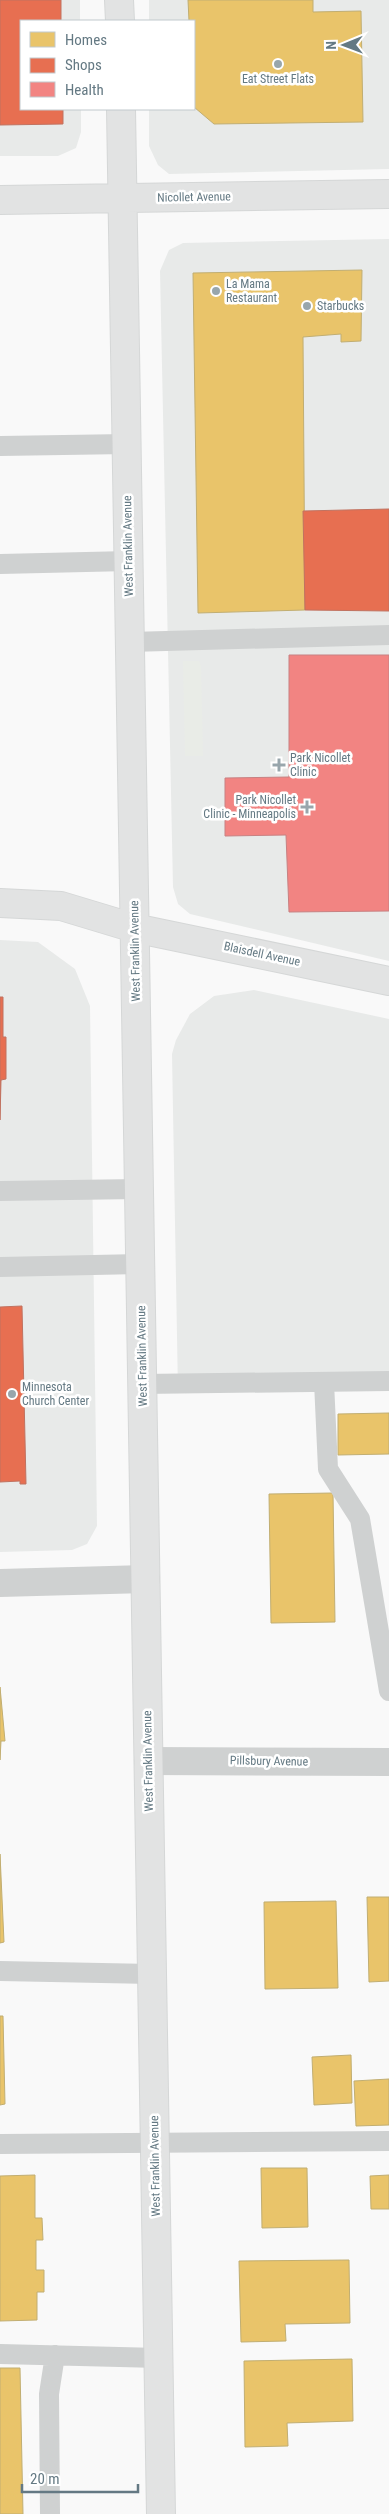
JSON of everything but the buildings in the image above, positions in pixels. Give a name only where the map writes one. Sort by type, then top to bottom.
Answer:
[{"type":"main road","points":[[119,0],[120,20]]},
{"type":"main road","name":"West Franklin Avenue","points":[[121,110],[161,2514]]},
{"type":"main road","name":"Nicollet Avenue","points":[[0,200],[389,194]]},
{"type":"main road","name":"Blaisdell Avenue","points":[[0,903],[61,906],[134,928],[389,981]]},
{"type":"street","points":[[0,1583],[146,1579]]},
{"type":"street","name":"Pillsbury Avenue","points":[[148,1761],[389,1762]]},
{"type":"lane","points":[[0,446],[127,444]]},
{"type":"lane","points":[[0,564],[129,561]]},
{"type":"lane","points":[[130,642],[389,635]]},
{"type":"lane","points":[[0,1191],[139,1188]]},
{"type":"lane","points":[[0,1267],[140,1264]]},
{"type":"lane","points":[[142,1384],[389,1381]]},
{"type":"lane","points":[[324,1382],[328,1469],[360,1519],[389,1691]]},
{"type":"lane","points":[[0,1971],[152,1974]]},
{"type":"lane","points":[[0,2144],[389,2140]]},
{"type":"lane","points":[[0,2354],[159,2358]]},
{"type":"lane","points":[[50,2514],[49,2394],[54,2355]]},
{"type":"shaded area","points":[[0,0],[80,0],[80,20],[20,20],[20,110],[81,110],[81,132],[76,148],[58,156],[0,156]]},
{"type":"shaded area","points":[[149,0],[389,0],[389,169],[169,174],[158,165],[149,146],[149,110],[195,110],[195,20],[149,20]]},
{"type":"shaded area","points":[[389,239],[389,961],[190,914],[178,904],[173,887],[160,271],[169,250],[183,243]]},
{"type":"shaded area","points":[[183,661],[199,661],[201,667],[203,756],[185,756]]},
{"type":"shaded area","points":[[0,940],[38,942],[75,969],[90,1006],[97,1526],[87,1544],[72,1550],[0,1552]]},
{"type":"shaded area","points":[[254,990],[389,1019],[389,1385],[178,1392],[172,1054],[176,1040],[190,1014],[214,996]]},
{"type":"place","name":"Eat Street Flats","points":[[278,64]]},
{"type":"place","name":"La Mama Restaurant","points":[[216,291]]},
{"type":"place","name":"Starbucks","points":[[307,306]]},
{"type":"place","name":"Park Nicollet Clinic","points":[[279,765]]},
{"type":"place","name":"Park Nicollet Clinic - Minneapolis","points":[[307,807]]},
{"type":"place","name":"Minnesota Church Center","points":[[12,1394]]}]
